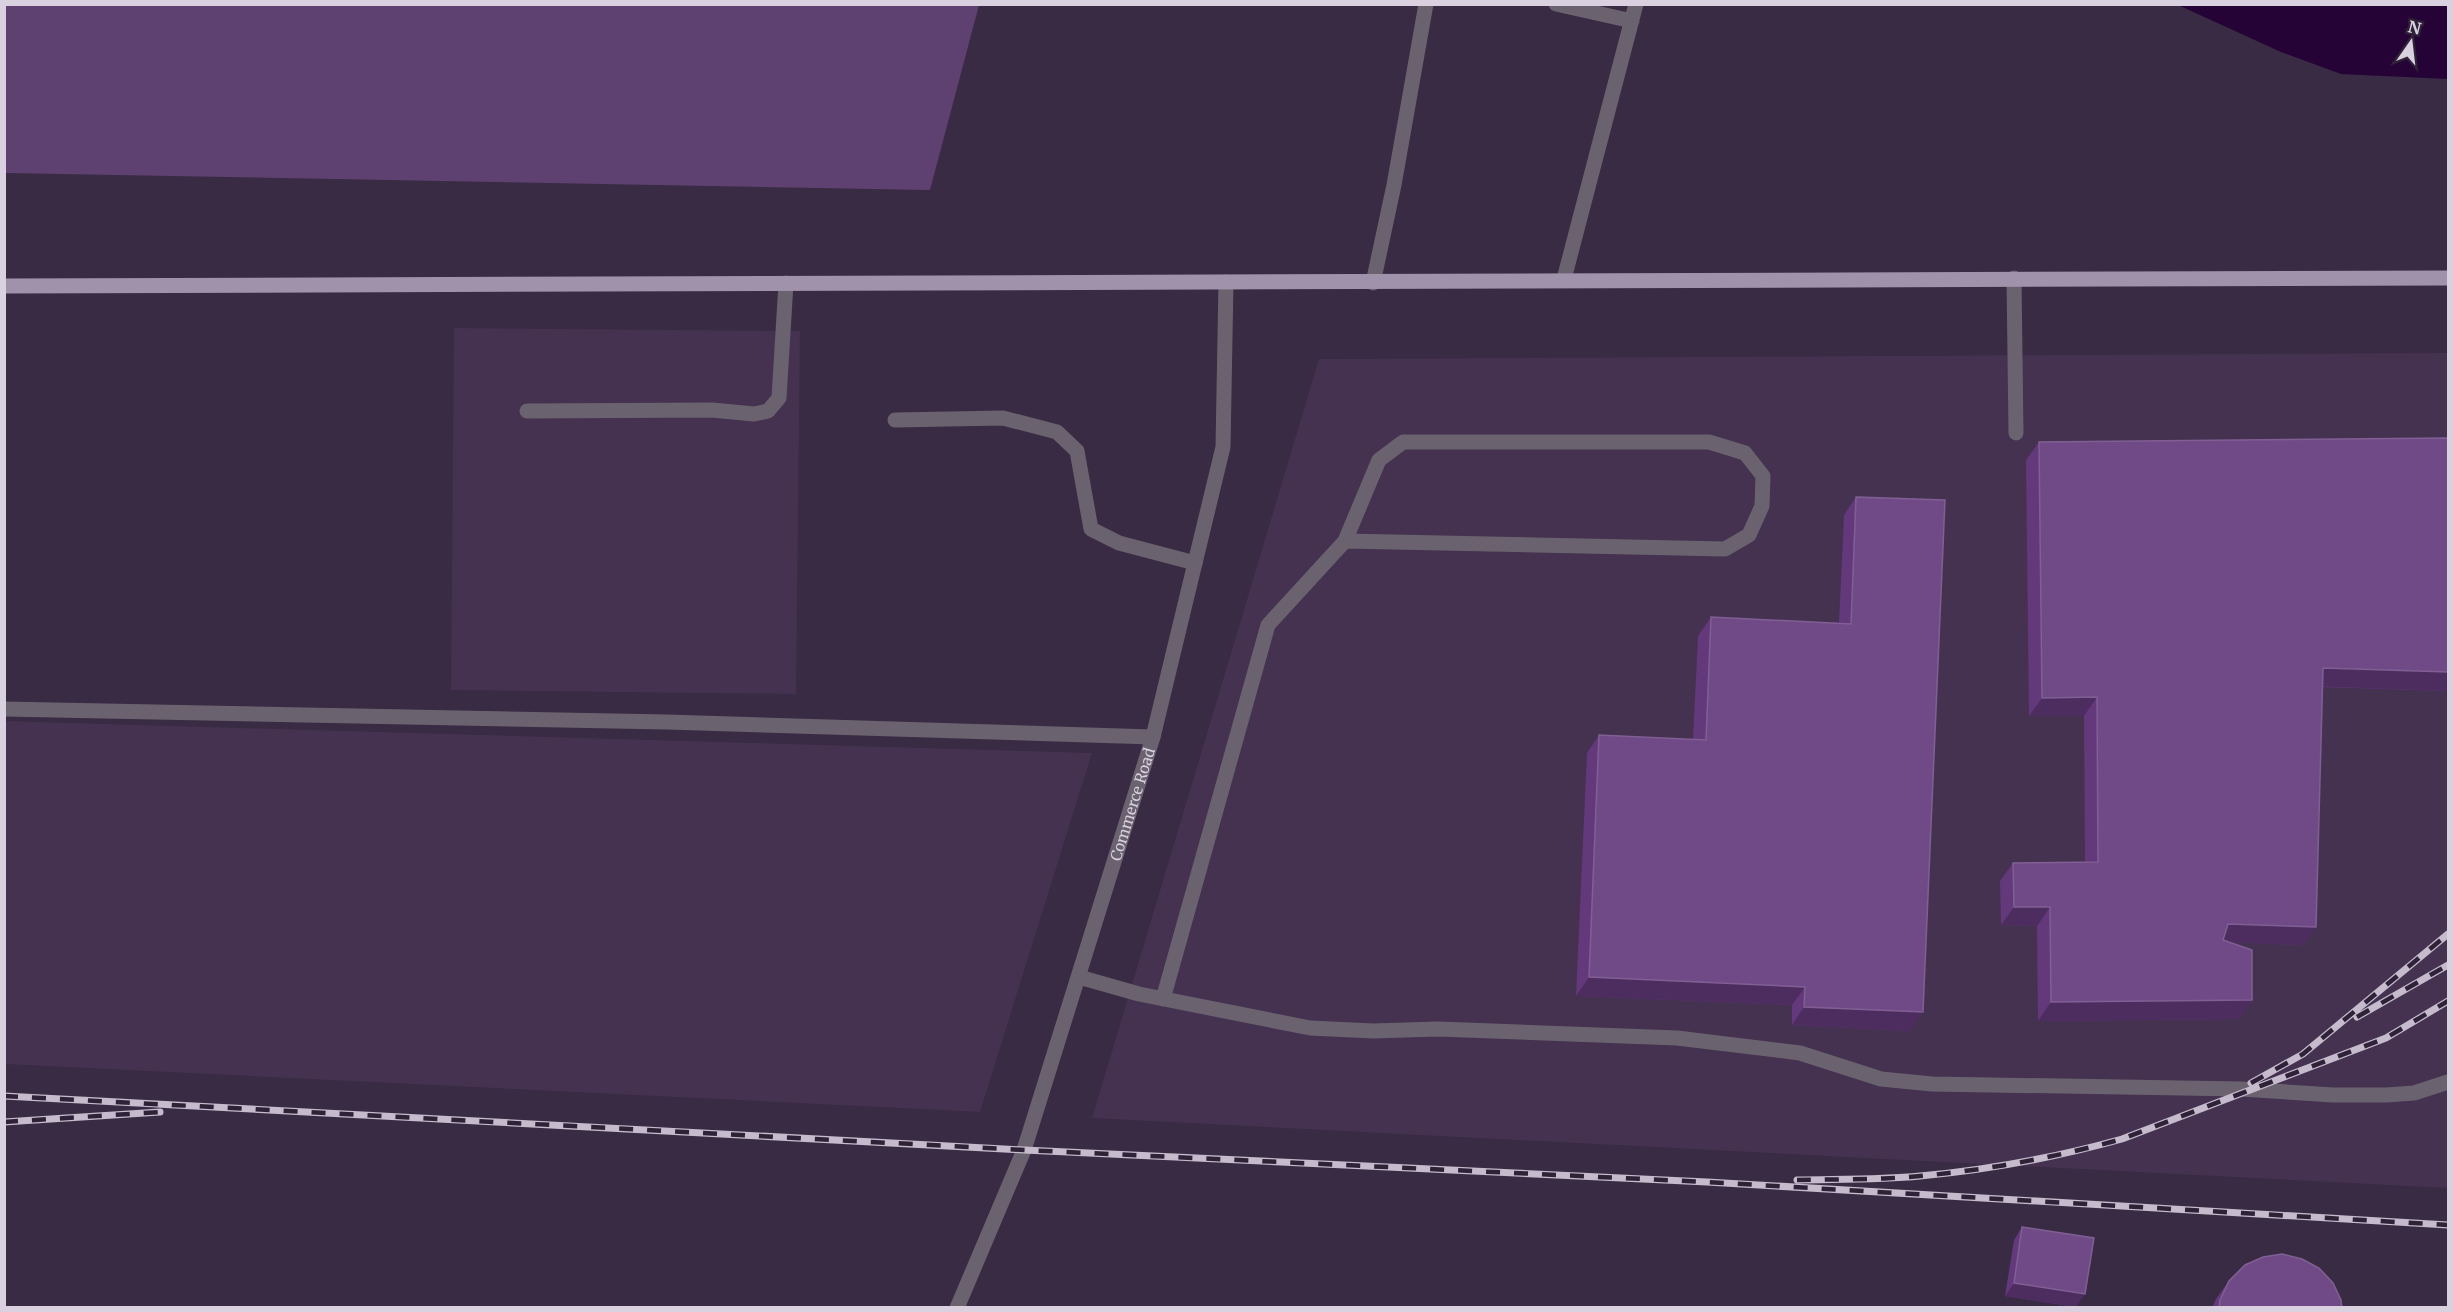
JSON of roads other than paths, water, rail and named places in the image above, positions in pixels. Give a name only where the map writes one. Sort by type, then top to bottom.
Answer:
[{"type":"main road","points":[[4,286],[1373,283],[1564,279],[2448,278]]},
{"type":"street","points":[[1373,283],[1394,185],[1426,4]]},
{"type":"street","points":[[1556,4],[1632,21]]},
{"type":"street","points":[[1564,279],[1591,183],[1636,4]]},
{"type":"street","points":[[2014,278],[2016,433]]},
{"type":"street","name":"Commerce Road","points":[[957,1308],[1024,1150],[1153,737],[1223,447],[1226,282]]},
{"type":"street","points":[[527,411],[712,410],[754,414],[768,411],[779,398],[786,283]]},
{"type":"street","points":[[895,420],[1003,418],[1057,432],[1077,451],[1090,529],[1119,543],[1195,563]]},
{"type":"street","points":[[1163,999],[1268,625],[1345,541],[1379,459],[1403,442],[1709,442],[1745,453],[1762,476],[1762,506],[1749,535],[1725,549],[1345,541]]},
{"type":"street","points":[[4,709],[667,722],[1153,737]]},
{"type":"street","points":[[1079,977],[1163,999],[1310,1028],[1373,1031],[1438,1029],[1677,1038],[1800,1053],[1881,1079],[1932,1084],[2241,1089],[2354,1095],[2414,1093],[2448,1082]]},
{"type":"railway","points":[[2251,1083],[2303,1054],[2448,934]]},
{"type":"railway","points":[[2357,1017],[2448,965]]},
{"type":"railway","points":[[1797,1180],[1889,1178],[1971,1170],[2073,1152],[2122,1139],[2386,1038],[2448,1001]]},
{"type":"railway","points":[[4,1096],[1024,1150],[1707,1182],[2448,1225]]},
{"type":"railway","points":[[4,1122],[160,1112]]}]
